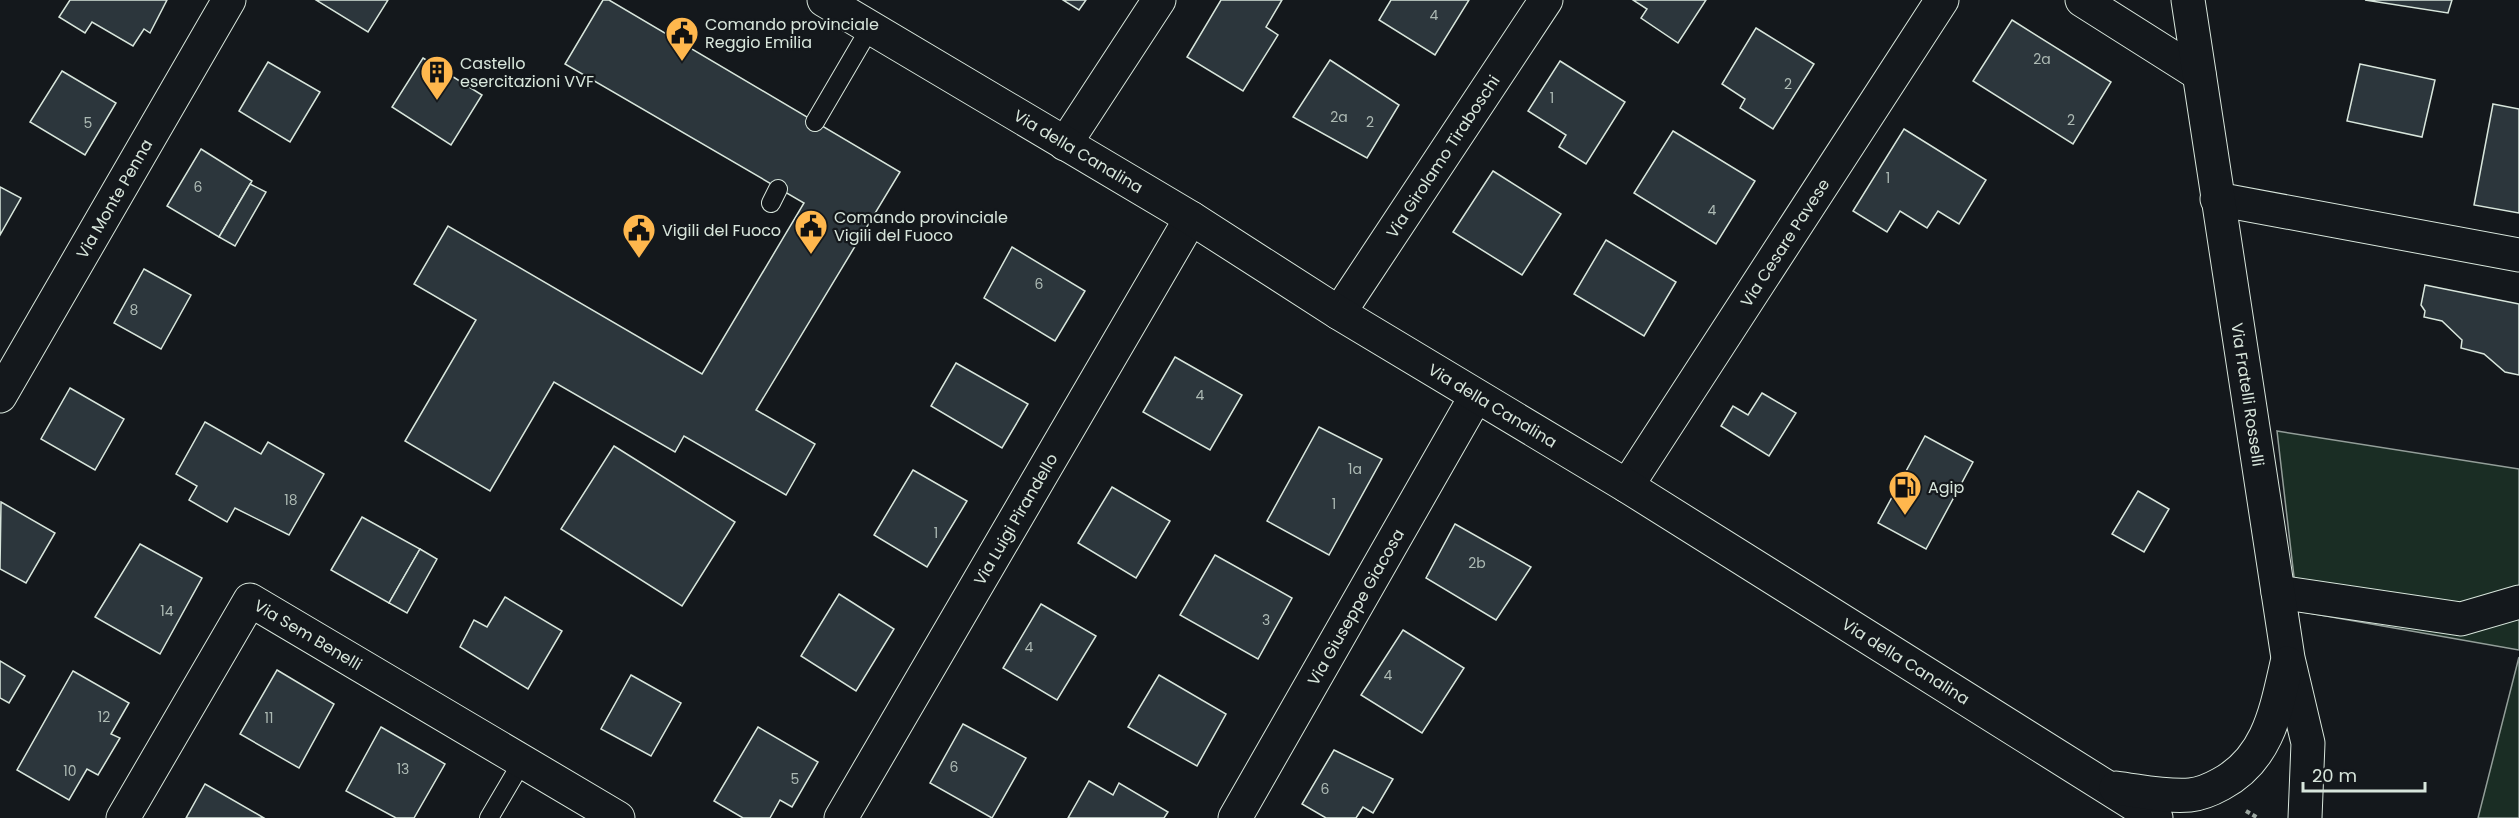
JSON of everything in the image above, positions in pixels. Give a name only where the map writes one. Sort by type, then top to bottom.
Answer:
[{"type":"street","name":"Via Monte Penna","points":[[0,396],[229,0]]},
{"type":"street","name":"Via della Canalina","points":[[824,0],[1191,218],[1339,313],[1627,486],[2156,818]]},
{"type":"street","points":[[1065,144],[1159,0]]},
{"type":"street","name":"Via Girolamo Tiraboschi","points":[[1339,313],[1546,0]]},
{"type":"street","name":"Via Cesare Pavese","points":[[1627,486],[1942,0]]},
{"type":"street","points":[[2082,0],[2199,74]]},
{"type":"street","name":"Via Fratelli Rosselli","points":[[2188,0],[2288,658],[2308,743],[2306,818]]},
{"type":"street","points":[[2217,199],[2519,255]]},
{"type":"street","name":"Via Luigi Pirandello","points":[[841,818],[1191,218]]},
{"type":"street","name":"Via Giuseppe Giacosa","points":[[1234,818],[1476,396]]},
{"type":"street","points":[[2278,592],[2462,619],[2519,602]]},
{"type":"street","name":"Via Sem Benelli","points":[[123,818],[249,600],[618,818]]},
{"type":"street","name":"Via Fratelli Rosselli","points":[[2107,787],[2192,795],[2228,781],[2253,759],[2266,737],[2277,707],[2288,658]]},
{"type":"lane","points":[[815,122],[870,28]]},
{"type":"lane","points":[[489,818],[522,762]]},
{"type":"green space","points":[[2277,431],[2519,469],[2519,650],[2298,611]]},
{"type":"green space","points":[[2519,657],[2519,818],[2478,818]]},
{"type":"building","points":[[70,0],[167,0],[150,33],[144,29],[133,46],[92,22],[85,33],[59,17]]},
{"type":"building","points":[[316,0],[388,0],[368,32]]},
{"type":"building","name":"Comando provinciale Vigili del Fuoco","points":[[603,0],[609,0],[900,172],[756,410],[815,444],[786,495],[684,436],[675,452],[554,382],[490,491],[405,441],[476,320],[414,284],[448,226],[702,374],[804,203],[565,64]]},
{"type":"building","points":[[1063,0],[1086,0],[1079,10]]},
{"type":"building","points":[[1221,0],[1282,0],[1266,27],[1278,35],[1243,91],[1187,57]]},
{"type":"building","points":[[1391,0],[1469,0],[1435,55],[1379,20]]},
{"type":"building","points":[[1633,0],[1706,0],[1678,43],[1641,18],[1647,9]]},
{"type":"building","points":[[2365,0],[2452,0],[2448,13]]},
{"type":"building","points":[[2012,20],[2111,82],[2073,144],[1973,81]]},
{"type":"building","points":[[1756,28],[1814,64],[1773,129],[1740,108],[1745,99],[1722,84]]},
{"type":"building","name":"Castello esercitazioni VVF","points":[[423,58],[482,95],[451,145],[392,107]]},
{"type":"building","points":[[1330,60],[1399,105],[1367,158],[1293,117]]},
{"type":"building","points":[[1560,61],[1625,102],[1586,164],[1559,147],[1566,135],[1528,111]]},
{"type":"building","points":[[268,62],[320,92],[290,142],[239,111]]},
{"type":"building","points":[[2360,64],[2435,80],[2422,137],[2347,121]]},
{"type":"building","points":[[62,71],[116,103],[85,155],[30,122]]},
{"type":"building","points":[[2493,104],[2519,109],[2519,213],[2474,205]]},
{"type":"building","points":[[1904,129],[1986,180],[1959,224],[1938,211],[1927,228],[1900,211],[1887,232],[1853,211]]},
{"type":"building","points":[[1673,131],[1755,181],[1716,244],[1634,193]]},
{"type":"building","points":[[201,149],[252,181],[219,237],[167,206]]},
{"type":"building","points":[[1493,171],[1561,214],[1522,275],[1453,232]]},
{"type":"building","points":[[250,184],[266,192],[235,246],[219,237]]},
{"type":"building","points":[[0,187],[21,198],[0,235]]},
{"type":"building","points":[[1606,240],[1676,282],[1644,336],[1574,294]]},
{"type":"building","points":[[1012,247],[1085,291],[1055,341],[984,298]]},
{"type":"building","points":[[144,269],[191,295],[161,349],[114,323]]},
{"type":"building","points":[[2425,285],[2519,304],[2519,375],[2505,372],[2484,354],[2461,348],[2462,340],[2442,321],[2424,317],[2425,311],[2421,305]]},
{"type":"building","points":[[1175,357],[1242,395],[1210,450],[1143,412]]},
{"type":"building","points":[[956,363],[1028,404],[1002,448],[931,406]]},
{"type":"building","points":[[70,388],[124,419],[95,470],[41,439]]},
{"type":"building","points":[[1762,393],[1796,413],[1769,456],[1721,426],[1733,406],[1748,415]]},
{"type":"building","points":[[205,422],[261,454],[268,442],[324,474],[289,535],[235,508],[227,522],[189,500],[197,486],[176,474]]},
{"type":"building","points":[[1319,427],[1382,459],[1329,555],[1267,521]]},
{"type":"building","points":[[1925,436],[1973,462],[1926,549],[1878,523]]},
{"type":"building","points":[[614,446],[735,522],[682,606],[561,529]]},
{"type":"building","points":[[913,470],[967,501],[927,567],[874,535]]},
{"type":"building","points":[[1112,487],[1170,521],[1136,578],[1078,543]]},
{"type":"building","points":[[2138,491],[2169,509],[2144,552],[2112,534]]},
{"type":"building","points":[[1,502],[55,533],[26,583],[0,569]]},
{"type":"building","points":[[362,517],[420,549],[389,603],[331,570]]},
{"type":"building","points":[[1455,524],[1531,567],[1496,620],[1426,578]]},
{"type":"building","points":[[140,544],[202,578],[160,654],[95,617]]},
{"type":"building","points":[[420,549],[437,559],[407,613],[389,603]]},
{"type":"building","points":[[1215,555],[1292,598],[1258,659],[1180,615]]},
{"type":"building","points":[[839,594],[894,629],[856,691],[801,656]]},
{"type":"building","points":[[505,597],[562,631],[528,689],[460,647],[474,620],[487,627]]},
{"type":"building","points":[[1041,604],[1096,636],[1057,700],[1003,668]]},
{"type":"building","points":[[1403,630],[1464,668],[1422,733],[1361,695]]},
{"type":"building","points":[[0,661],[25,676],[9,703],[0,698]]},
{"type":"building","points":[[277,670],[334,704],[299,768],[240,734]]},
{"type":"building","points":[[73,671],[129,703],[111,734],[120,738],[98,775],[87,769],[69,800],[17,770]]},
{"type":"building","points":[[631,675],[681,703],[651,756],[601,729]]},
{"type":"building","points":[[1159,675],[1226,714],[1197,766],[1128,727]]},
{"type":"building","points":[[963,724],[1026,758],[992,818],[930,783]]},
{"type":"building","points":[[381,727],[445,764],[414,818],[396,818],[346,791]]},
{"type":"building","points":[[758,727],[818,762],[792,807],[780,800],[770,818],[743,818],[714,801]]},
{"type":"building","points":[[1334,750],[1393,779],[1373,813],[1363,807],[1356,818],[1326,818],[1302,804]]},
{"type":"building","points":[[1089,781],[1113,795],[1119,783],[1168,812],[1164,818],[1068,818]]},
{"type":"building","points":[[205,784],[264,818],[186,818]]},
{"type":"place","name":"Comando provinciale Reggio Emilia","points":[[682,62]]},
{"type":"place","name":"Castello esercitazioni VVF","points":[[437,101]]},
{"type":"place","name":"Comando provinciale Vigili del Fuoco","points":[[811,255]]},
{"type":"place","name":"Vigili del Fuoco","points":[[639,259]]},
{"type":"place","name":"Agip","points":[[1905,516]]}]
